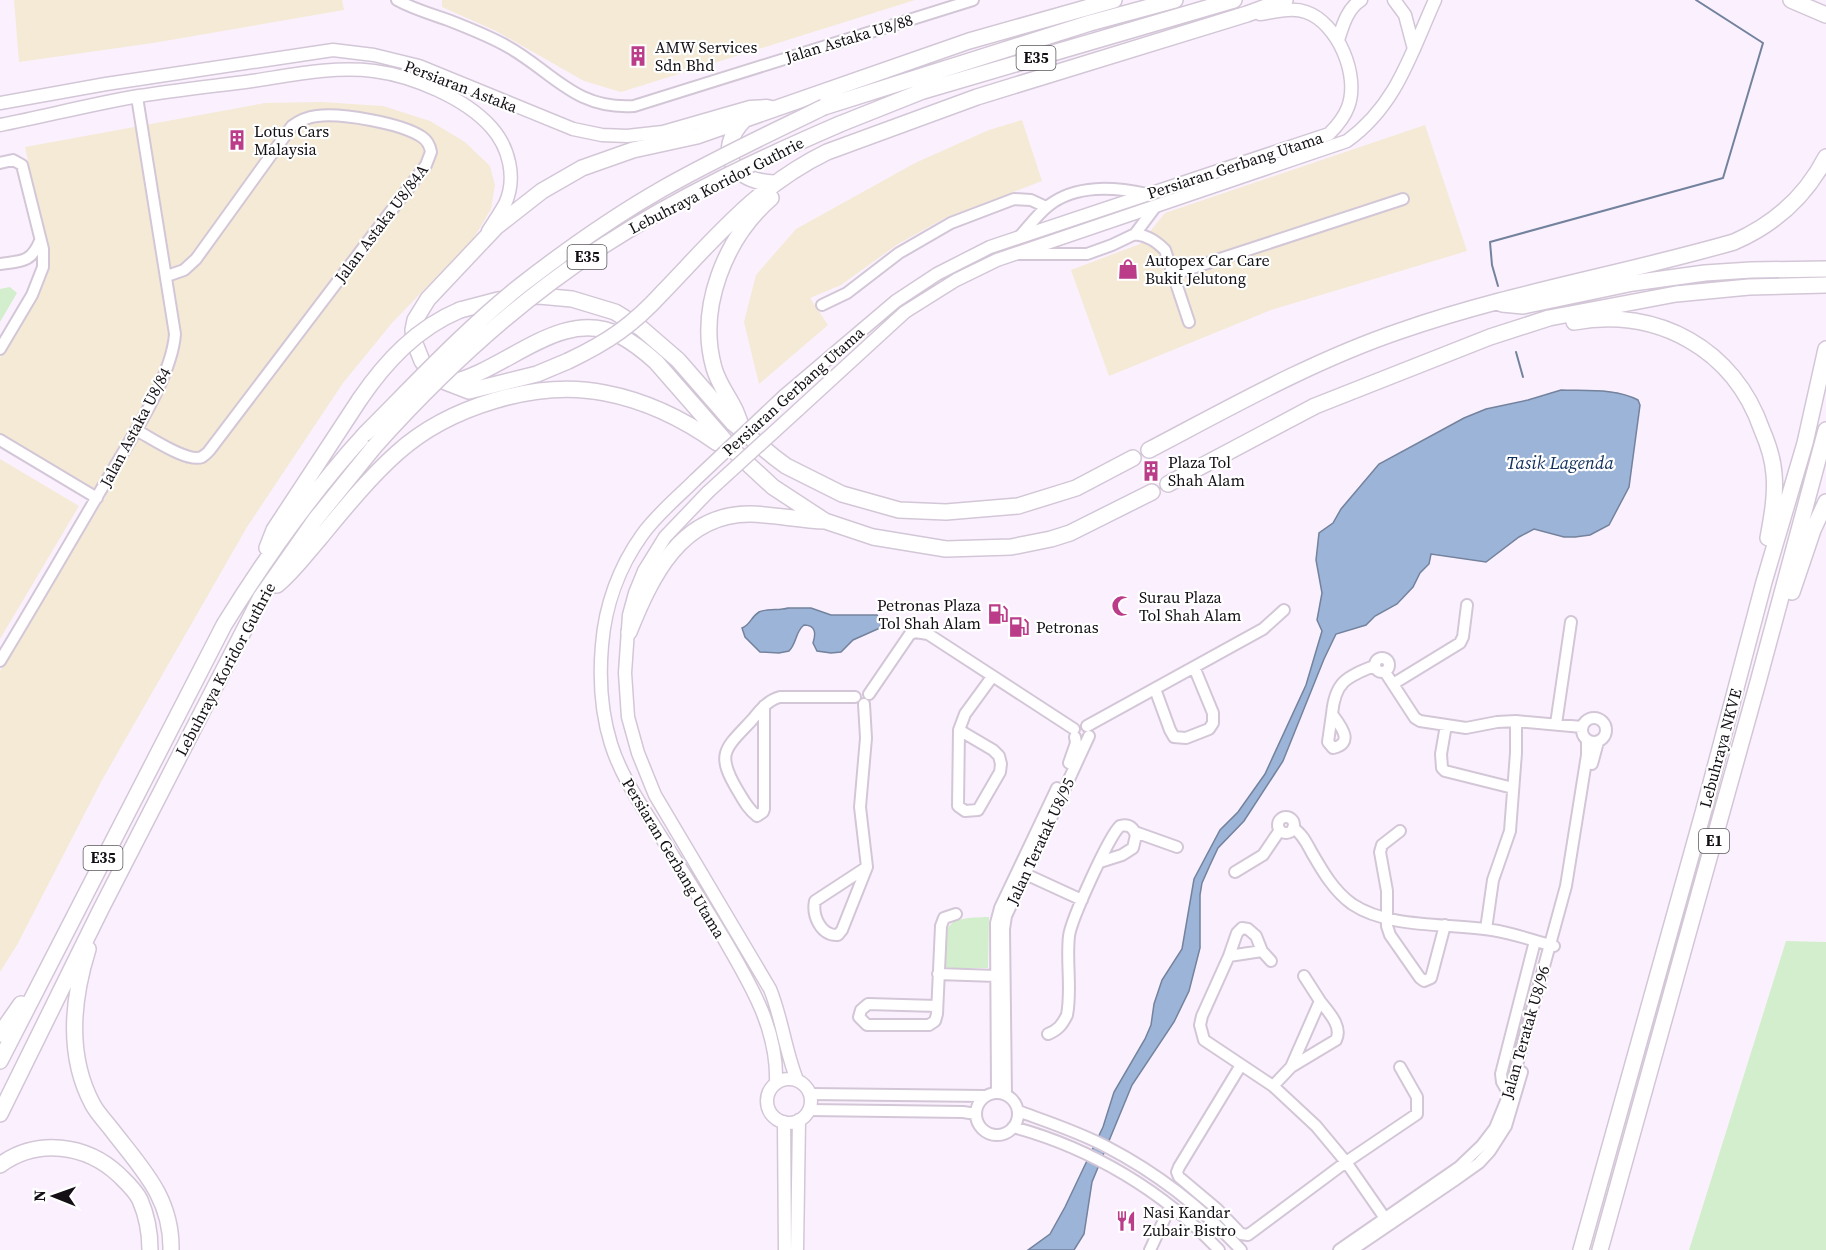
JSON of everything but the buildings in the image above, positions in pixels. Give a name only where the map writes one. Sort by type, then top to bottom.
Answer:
[{"type":"highway","points":[[1113,0],[969,41],[697,136],[633,150],[582,168],[525,202],[483,240],[428,299],[415,320],[414,341],[422,361],[431,373],[469,391],[489,388],[537,374],[606,342],[643,314],[730,220],[774,183],[804,163],[827,152],[977,97],[1247,14],[1285,0]]},
{"type":"highway","name":"Lebuhraya Koridor Guthrie","points":[[0,1061],[207,656],[257,573],[319,489],[366,433],[479,321],[560,256],[663,189],[742,146],[824,107],[1090,23],[1175,0]]},
{"type":"highway","name":"Lebuhraya Koridor Guthrie","points":[[0,1114],[100,909],[261,597],[315,520],[374,447],[440,380],[503,321],[604,245],[706,186],[766,156],[923,90],[1234,0]]},
{"type":"highway","points":[[1791,0],[1826,15]]},
{"type":"highway","points":[[744,120],[738,126],[730,142],[731,160],[746,178],[755,182],[774,183]]},
{"type":"highway","points":[[742,431],[735,407],[718,377],[710,348],[710,304],[721,273],[744,229],[760,207],[855,142]]},
{"type":"highway","points":[[1149,450],[1298,372],[1393,333],[1493,302],[1734,242],[1760,229],[1786,210],[1809,186],[1826,156]]},
{"type":"highway","points":[[1493,302],[1523,306],[1632,283],[1678,277],[1751,270],[1826,269]]},
{"type":"highway","points":[[1168,484],[1315,406],[1490,337],[1576,312],[1676,294],[1749,287],[1826,285]]},
{"type":"highway","points":[[257,573],[274,530],[372,381],[405,345],[434,323],[460,310],[498,300],[539,296],[572,299],[615,312],[641,328],[678,360],[742,431],[786,466],[842,494],[880,506],[915,512],[1000,509],[1035,502],[1076,488],[1133,458]]},
{"type":"highway","points":[[1533,324],[1559,325],[1601,319],[1634,320],[1663,327],[1688,338],[1717,360],[1738,382],[1757,414],[1774,472],[1775,495],[1766,549],[1764,582]]},
{"type":"highway","points":[[449,383],[478,375],[563,330],[596,328],[621,336],[656,362],[733,450],[773,487],[825,521],[873,537],[946,549],[1011,547],[1051,539],[1070,533],[1152,492]]},
{"type":"highway","name":"Lebuhraya NKVE","points":[[1581,1250],[1703,813],[1764,582],[1805,443],[1826,349]]},
{"type":"highway","points":[[261,597],[296,566],[345,508],[396,454],[438,424],[469,409],[496,400],[547,391],[604,392],[633,399],[669,413],[690,424],[723,447],[733,450]]},
{"type":"highway","name":"Lebuhraya NKVE","points":[[1600,1250],[1826,430]]},
{"type":"highway","points":[[1758,682],[1826,502]]},
{"type":"highway","points":[[629,632],[644,596],[666,559],[700,528],[718,520],[739,515],[765,515],[825,521]]},
{"type":"highway","points":[[100,909],[84,964],[74,1027],[78,1069],[94,1105],[160,1196],[171,1229],[171,1250]]},
{"type":"highway","points":[[0,1034],[15,1011],[40,981]]},
{"type":"highway","points":[[0,1164],[22,1152],[59,1147],[82,1151],[108,1164],[139,1198],[148,1228],[150,1250]]},
{"type":"main road","points":[[1338,40],[1352,7],[1361,0]]},
{"type":"main road","points":[[1394,0],[1405,15],[1414,49]]},
{"type":"main road","name":"Persiaran Gerbang Utama","points":[[810,1094],[797,1080],[770,989],[655,795],[638,753],[628,717],[625,674],[629,615],[644,571],[665,537],[708,492],[904,312],[956,280],[1016,254],[1347,141],[1369,124],[1398,84],[1435,0]]},
{"type":"main road","name":"Persiaran Gerbang Utama","points":[[784,1122],[777,1119],[769,1108],[768,1094],[776,1083],[775,1058],[760,1003],[708,912],[624,777],[611,746],[603,714],[601,677],[603,636],[615,587],[627,559],[645,531],[695,480],[784,396],[896,301],[937,274],[990,247],[1020,236],[1329,134],[1341,122],[1350,99],[1350,77],[1338,40],[1329,27],[1306,12],[1288,10],[1247,14]]},
{"type":"main road","name":"Persiaran Astaka","points":[[0,103],[106,84],[333,50],[374,55],[419,66],[562,124],[602,135],[627,136],[663,132],[750,107],[775,108]]},
{"type":"main road","name":"Persiaran Astaka","points":[[0,125],[137,97],[332,69],[374,71],[415,81],[460,102],[483,117],[500,136],[510,165],[507,197],[483,240]]},
{"type":"main road","points":[[106,84],[137,97]]},
{"type":"main road","points":[[776,1083],[790,1078],[797,1080]]},
{"type":"main road","points":[[785,1250],[784,1122],[799,1120],[809,1110],[810,1094]]},
{"type":"main road","points":[[797,1250],[799,1120]]},
{"type":"street","name":"Jalan Astaka U8/88","points":[[397,0],[504,45],[577,95],[602,105],[617,107],[634,105],[822,45],[974,0]]},
{"type":"street","name":"Jalan Astaka U8/84","points":[[0,660],[136,430],[170,364],[174,350],[175,334],[167,276],[137,97]]},
{"type":"street","name":"Jalan Astaka U8/84A","points":[[136,430],[181,455],[202,457],[209,451],[426,165],[431,152],[429,145],[424,138],[411,131],[369,120],[318,116],[298,122],[292,126],[195,259],[184,270],[167,276]]},
{"type":"street","points":[[0,163],[13,160],[20,162],[28,185],[44,258],[41,275],[0,349]]},
{"type":"street","points":[[1020,236],[1046,207],[1056,200],[1077,192],[1103,189],[1128,190],[1147,194]]},
{"type":"street","points":[[822,304],[847,293],[899,253],[951,223],[1014,199],[1031,200],[1046,207]]},
{"type":"street","points":[[1174,274],[1403,200]]},
{"type":"street","points":[[1016,254],[1087,254],[1135,234],[1156,206]]},
{"type":"street","points":[[1135,234],[1145,236],[1165,250],[1189,322]]},
{"type":"street","points":[[0,264],[27,260],[37,249],[40,241]]},
{"type":"street","points":[[27,260],[36,274],[37,283]]},
{"type":"street","points":[[0,440],[97,498]]},
{"type":"street","points":[[1393,684],[1460,643],[1463,637],[1467,605]]},
{"type":"street","points":[[867,867],[815,901],[815,915],[821,928],[828,934],[838,935],[842,930],[867,867],[860,807],[865,746],[863,698],[910,634],[915,632],[928,634],[1081,740],[1088,731],[1155,689],[1263,629],[1284,610]]},
{"type":"street","points":[[1556,724],[1571,622]]},
{"type":"street","points":[[1332,714],[1336,690],[1342,682],[1355,673],[1374,666],[1379,658],[1386,659],[1389,666],[1385,672],[1415,718],[1466,728],[1516,721],[1582,727]]},
{"type":"street","points":[[1155,689],[1174,736],[1186,738],[1209,729],[1213,723],[1213,713],[1194,667]]},
{"type":"street","points":[[959,730],[993,750],[999,756],[1001,764],[1000,772],[978,810],[965,811],[958,807],[959,730],[965,714],[992,677]]},
{"type":"street","points":[[764,706],[764,809],[757,816],[749,810],[726,771],[725,757],[729,744],[764,706],[773,699],[780,697],[863,698]]},
{"type":"street","points":[[1591,718],[1599,718],[1606,732],[1604,737],[1592,741],[1582,734],[1582,727],[1584,722],[1591,718]]},
{"type":"street","points":[[1486,929],[1493,880],[1510,831],[1516,721]]},
{"type":"street","points":[[1446,725],[1441,754],[1444,771],[1514,788]]},
{"type":"street","name":"Jalan Teratak U8/95","points":[[1002,1094],[995,940],[998,916],[1022,872],[1088,731]]},
{"type":"street","name":"Jalan Teratak U8/95","points":[[1002,1094],[1004,929],[1008,910],[1022,872],[1073,754],[1076,743],[1074,733]]},
{"type":"street","name":"Jalan Teratak U8/96","points":[[1339,1250],[1479,1163],[1502,1134],[1513,1107],[1553,946],[1570,868],[1587,755],[1592,741]]},
{"type":"street","points":[[1048,1034],[1057,1030],[1067,1016],[1069,936],[1072,922],[1118,827],[1127,825],[1136,832],[1177,847]]},
{"type":"street","points":[[1236,872],[1263,855],[1280,830],[1287,833],[1293,828],[1301,834],[1326,877],[1338,891],[1362,909],[1387,918],[1486,929],[1553,946]]},
{"type":"street","points":[[1400,831],[1382,845],[1380,852],[1387,891],[1387,918],[1390,935],[1420,978],[1427,982],[1431,978],[1445,924]]},
{"type":"street","points":[[1100,862],[1122,855],[1133,848],[1136,832]]},
{"type":"street","points":[[1022,872],[1082,900]]},
{"type":"street","points":[[937,1006],[868,1004],[861,1010],[859,1017],[867,1025],[929,1025],[935,1021],[937,1006],[941,926],[944,918],[956,914]]},
{"type":"street","points":[[1271,961],[1262,951],[1256,936],[1242,927],[1237,933],[1202,1016],[1201,1035],[1208,1045],[1273,1086],[1316,1126],[1346,1162],[1387,1222]]},
{"type":"street","points":[[1509,1094],[1502,1082],[1501,1074],[1535,941]]},
{"type":"street","name":"Jalan Teratak U8/96","points":[[1352,1250],[1472,1156],[1495,1128],[1509,1094],[1553,946]]},
{"type":"street","points":[[1229,956],[1262,951]]},
{"type":"street","points":[[938,974],[996,976]]},
{"type":"street","points":[[1273,1086],[1291,1067],[1336,1040],[1338,1036],[1338,1028],[1304,976]]},
{"type":"street","points":[[1291,1067],[1320,1001]]},
{"type":"street","points":[[1241,1065],[1177,1172],[1179,1177],[1217,1209],[1241,1234],[1248,1235],[1346,1162],[1417,1114],[1417,1097],[1400,1066]]},
{"type":"street","points":[[810,1094],[985,1096],[1002,1094],[1016,1104],[1018,1116],[1013,1127],[1001,1134],[987,1132],[977,1121],[977,1107],[985,1096]]},
{"type":"street","points":[[809,1110],[976,1114]]},
{"type":"street","points":[[1018,1111],[1080,1134],[1133,1161],[1197,1209],[1241,1250]]},
{"type":"street","points":[[1013,1127],[1098,1158],[1170,1207],[1219,1250]]},
{"type":"street","points":[[1150,1250],[1170,1207]]},
{"type":"shaded area","points":[[14,0],[342,0],[344,10],[153,43],[19,62]]},
{"type":"shaded area","points":[[442,0],[915,0],[621,92],[584,81],[496,31],[442,7]]},
{"type":"shaded area","points":[[322,102],[383,106],[430,121],[465,142],[490,166],[495,185],[491,209],[474,238],[392,323],[343,383],[247,527],[102,780],[17,945],[0,972],[0,671],[106,496],[0,433],[0,358],[43,286],[49,270],[48,252],[25,147],[265,103]]},
{"type":"shaded area","points":[[1022,120],[1042,181],[945,218],[898,244],[841,285],[810,298],[828,325],[759,384],[744,322],[756,275],[796,229],[915,163],[989,130]]},
{"type":"shaded area","points":[[1425,125],[1467,251],[1271,310],[1109,376],[1071,270],[1140,244],[1165,213]]},
{"type":"shaded area","points":[[0,459],[79,506],[0,639]]},
{"type":"green space","points":[[10,287],[17,293],[0,322],[0,289]]},
{"type":"green space","points":[[989,917],[988,968],[946,968],[944,965],[945,940],[950,925],[963,919]]},
{"type":"green space","points":[[1786,941],[1826,942],[1826,1250],[1689,1250]]},
{"type":"water","name":"Tasik Lagenda","points":[[1561,390],[1620,394],[1638,400],[1640,405],[1629,487],[1609,525],[1590,535],[1575,537],[1564,537],[1534,529],[1519,537],[1486,562],[1431,554],[1429,564],[1420,573],[1413,587],[1397,604],[1375,616],[1366,625],[1336,634],[1283,761],[1244,821],[1218,848],[1202,883],[1200,948],[1189,991],[1174,1022],[1132,1085],[1092,1182],[1084,1234],[1074,1250],[1028,1250],[1050,1234],[1065,1207],[1103,1127],[1114,1092],[1145,1039],[1151,1025],[1154,1004],[1162,980],[1182,949],[1194,879],[1220,830],[1238,812],[1265,774],[1306,685],[1322,631],[1317,620],[1322,593],[1316,560],[1319,533],[1333,523],[1341,509],[1379,464],[1464,418],[1486,409]]},
{"type":"water","points":[[811,608],[831,615],[877,615],[881,622],[880,628],[853,640],[841,652],[831,653],[817,651],[813,643],[815,636],[813,628],[804,625],[789,651],[760,652],[745,637],[742,628],[759,612]]},
{"type":"waterway","points":[[1498,286],[1492,265],[1490,242],[1723,178],[1763,43],[1696,0]]},
{"type":"waterway","points":[[1516,352],[1523,377]]},
{"type":"place","name":"AMW Services Sdn Bhd","points":[[638,56]]},
{"type":"place","name":"Lotus Cars Malaysia","points":[[237,140]]},
{"type":"place","name":"Autopex Car Care Bukit Jelutong","points":[[1128,269]]},
{"type":"place","name":"Plaza Tol Shah Alam","points":[[1151,471]]},
{"type":"place","name":"Surau Plaza Tol Shah Alam","points":[[1122,606]]},
{"type":"place","name":"Petronas Plaza Tol Shah Alam","points":[[998,614]]},
{"type":"place","name":"Petronas","points":[[1019,627]]},
{"type":"place","name":"Nasi Kandar Zubair Bistro","points":[[1126,1221]]}]
